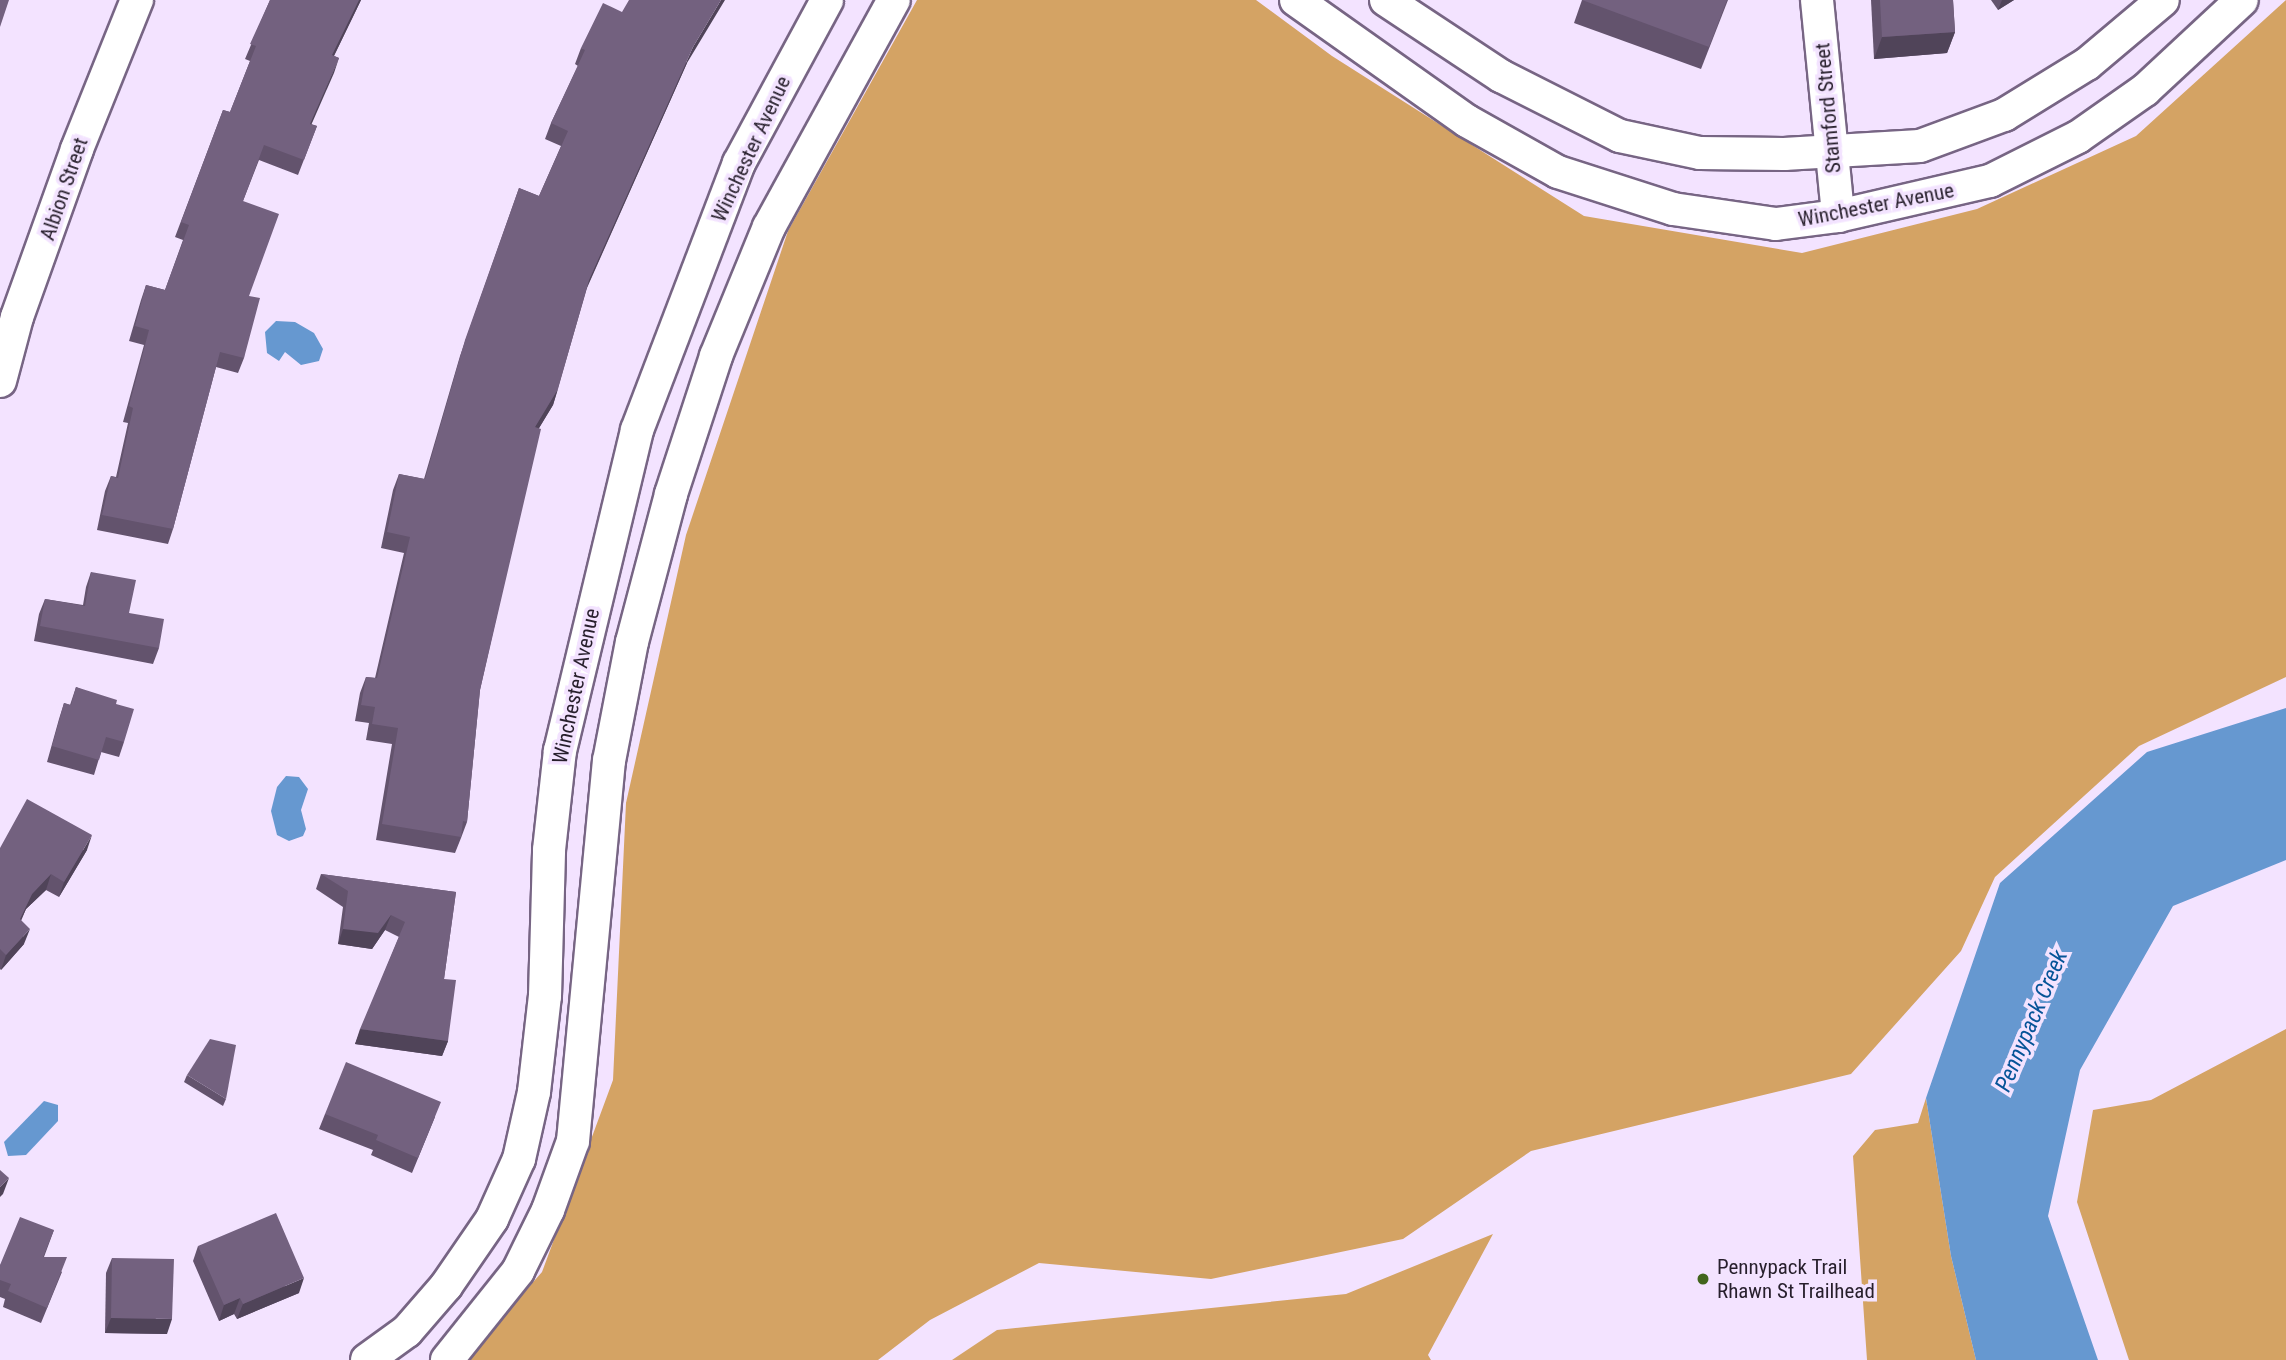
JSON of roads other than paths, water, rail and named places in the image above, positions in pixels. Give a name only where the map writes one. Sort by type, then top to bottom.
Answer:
[{"type":"street","name":"Albion Street","points":[[0,381],[9,313],[137,0]]},
{"type":"street","name":"Winchester Avenue","points":[[367,1360],[407,1331],[446,1286],[492,1219],[519,1159],[534,1092],[545,996],[549,850],[560,751],[637,430],[739,163],[827,0]]},
{"type":"street","points":[[447,1360],[518,1270],[548,1210],[573,1141],[609,761],[635,629],[671,494],[716,356],[769,227],[894,0]]},
{"type":"street","name":"Winchester Avenue","points":[[1296,0],[1467,121],[1558,172],[1673,209],[1776,224],[1838,216],[1990,181],[2078,138],[2145,90],[2242,0]]},
{"type":"street","points":[[1386,0],[1501,76],[1620,136],[1700,153],[1832,151],[1920,146],[2004,115],[2087,64],[2162,0]]},
{"type":"street","name":"Stamford Street","points":[[1817,0],[1838,216]]},
{"type":"street","points":[[560,751],[609,761]]},
{"type":"water","points":[[276,321],[295,322],[314,333],[323,349],[319,361],[301,365],[285,352],[279,361],[267,353],[265,332]]},
{"type":"water","name":"Pennypack Creek","points":[[2286,708],[2286,860],[2173,906],[2080,1070],[2048,1216],[2098,1360],[1976,1360],[1951,1256],[1926,1098],[2000,883],[2147,752]]},
{"type":"water","points":[[286,776],[299,777],[308,789],[301,810],[306,829],[303,836],[289,841],[277,835],[271,811],[277,787]]},
{"type":"water","points":[[44,1101],[58,1105],[58,1121],[26,1155],[8,1156],[4,1142]]},
{"type":"place","name":"Pennypack Trail Rhawn St Trailhead","points":[[1703,1279]]}]
